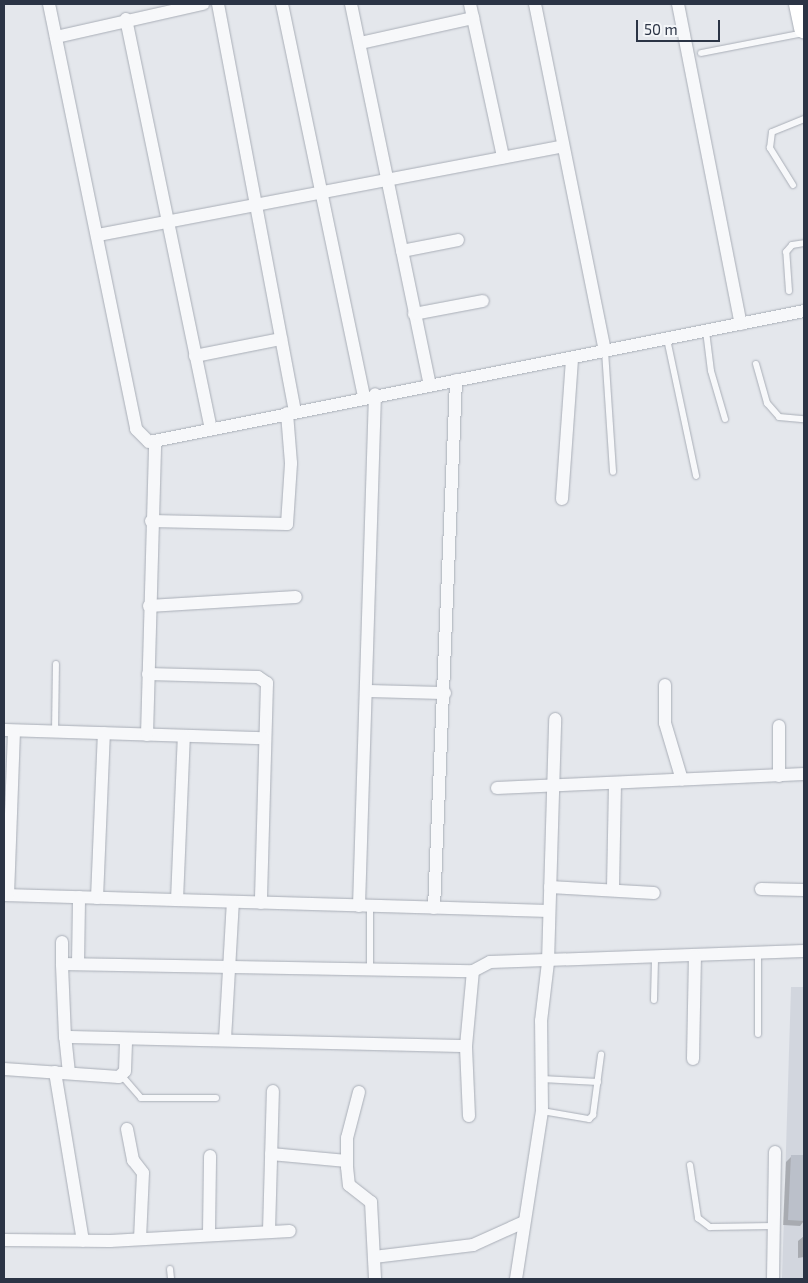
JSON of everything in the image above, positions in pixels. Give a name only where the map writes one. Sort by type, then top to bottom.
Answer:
[{"type":"main road","points":[[799,4],[804,28]]},
{"type":"street","points":[[49,4],[98,235],[136,429],[155,443]]},
{"type":"street","points":[[56,37],[126,19],[203,4]]},
{"type":"street","points":[[151,521],[287,524],[291,464],[291,412],[281,338],[218,4]]},
{"type":"street","points":[[282,4],[322,195],[370,395],[365,906]]},
{"type":"street","points":[[351,4],[430,384]]},
{"type":"street","points":[[470,4],[503,157]]},
{"type":"street","points":[[535,4],[605,351]]},
{"type":"street","points":[[678,4],[741,324]]},
{"type":"street","points":[[360,43],[473,18]]},
{"type":"street","points":[[126,19],[166,222],[211,429]]},
{"type":"street","points":[[98,235],[322,195],[563,146]]},
{"type":"street","points":[[402,251],[458,240]]},
{"type":"street","points":[[414,314],[483,301]]},
{"type":"street","points":[[155,443],[370,395],[572,358],[804,311]]},
{"type":"street","points":[[195,356],[281,338]]},
{"type":"street","points":[[562,499],[572,358]]},
{"type":"street","points":[[434,908],[456,380]]},
{"type":"street","points":[[147,735],[151,521],[155,443]]},
{"type":"street","points":[[149,606],[296,597]]},
{"type":"street","points":[[148,674],[264,679],[266,738],[260,903]]},
{"type":"street","points":[[665,685],[665,723],[682,780]]},
{"type":"street","points":[[366,691],[444,693]]},
{"type":"street","points":[[516,1279],[542,1111],[541,1020],[548,962],[555,719]]},
{"type":"street","points":[[779,726],[779,776]]},
{"type":"street","points":[[266,738],[9,730],[6,895],[549,911]]},
{"type":"street","points":[[97,898],[104,733]]},
{"type":"street","points":[[177,900],[184,736]]},
{"type":"street","points":[[497,788],[554,787],[804,774]]},
{"type":"street","points":[[613,888],[615,784]]},
{"type":"street","points":[[550,887],[613,888],[654,893]]},
{"type":"street","points":[[761,889],[804,890]]},
{"type":"street","points":[[78,964],[79,897]]},
{"type":"street","points":[[225,1039],[233,902]]},
{"type":"street","points":[[62,942],[65,1037],[69,1073]]},
{"type":"street","points":[[62,964],[473,971],[490,962],[548,962],[804,951]]},
{"type":"street","points":[[693,1059],[695,956]]},
{"type":"street","points":[[469,1116],[466,1046],[473,971]]},
{"type":"street","points":[[65,1037],[126,1040],[225,1039],[466,1046]]},
{"type":"street","points":[[4,1069],[122,1076],[126,1040]]},
{"type":"street","points":[[54,1072],[83,1242]]},
{"type":"street","points":[[269,1231],[273,1091]]},
{"type":"street","points":[[359,1092],[347,1138],[349,1185],[371,1202],[375,1279]]},
{"type":"street","points":[[127,1129],[134,1160],[143,1173],[140,1239]]},
{"type":"street","points":[[773,1279],[774,1152]]},
{"type":"street","points":[[271,1154],[347,1161]]},
{"type":"street","points":[[209,1232],[210,1156]]},
{"type":"street","points":[[374,1257],[473,1245],[524,1222]]},
{"type":"street","points":[[4,1240],[83,1242],[140,1239],[209,1232],[290,1231]]},
{"type":"lane","points":[[700,53],[804,33]]},
{"type":"lane","points":[[793,185],[770,148],[772,132],[804,119]]},
{"type":"lane","points":[[789,291],[786,252],[792,245],[804,243]]},
{"type":"lane","points":[[706,331],[710,371],[725,418]]},
{"type":"lane","points":[[667,338],[696,476]]},
{"type":"lane","points":[[605,351],[613,472]]},
{"type":"lane","points":[[756,364],[767,403],[779,417],[804,419]]},
{"type":"lane","points":[[55,732],[56,664]]},
{"type":"lane","points":[[365,906],[370,969]]},
{"type":"lane","points":[[758,953],[758,1034]]},
{"type":"lane","points":[[654,1000],[655,958]]},
{"type":"lane","points":[[542,1111],[589,1119],[596,1108],[601,1055]]},
{"type":"lane","points":[[122,1076],[142,1098],[216,1098]]},
{"type":"lane","points":[[542,1079],[598,1082]]},
{"type":"lane","points":[[690,1166],[698,1218],[710,1227],[773,1226]]},
{"type":"lane","points":[[170,1269],[171,1279]]},
{"type":"shaded area","points":[[791,987],[804,987],[804,1279],[782,1279]]},
{"type":"building","points":[[791,1155],[804,1155],[804,1221],[788,1220]]}]
